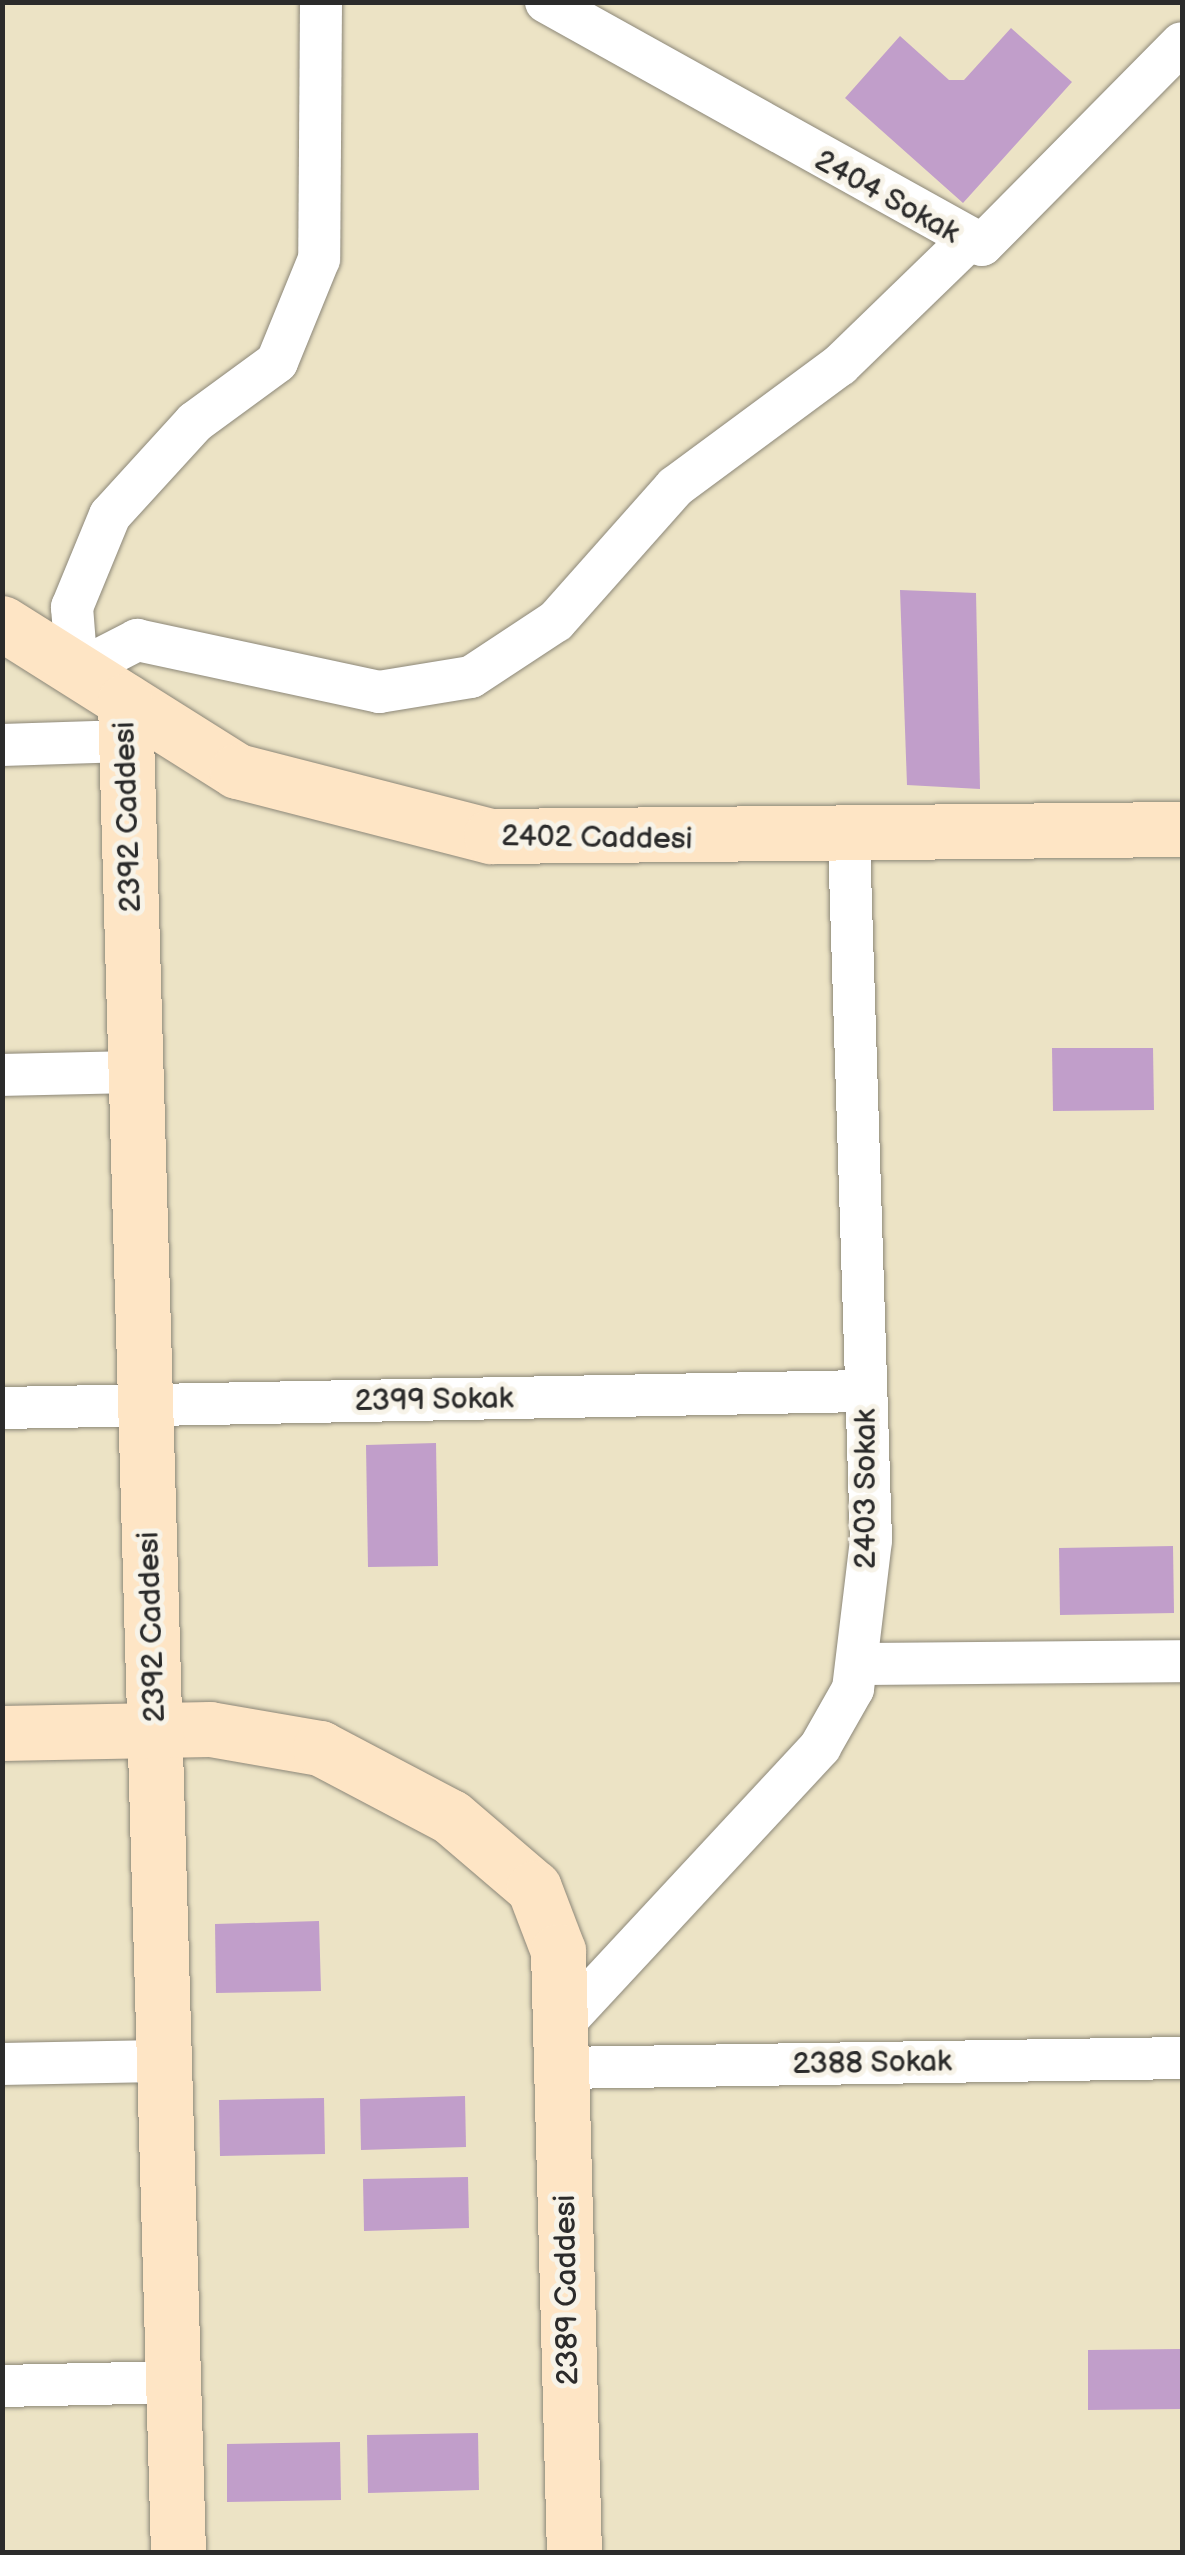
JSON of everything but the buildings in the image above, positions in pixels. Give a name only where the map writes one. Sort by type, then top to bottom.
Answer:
[{"type":"street","points":[[321,2],[319,259],[278,362],[196,422],[110,515],[72,607],[76,670],[137,640],[378,692],[471,677],[556,621],[675,487],[840,365],[966,243]]},
{"type":"street","name":"2404 Sokak","points":[[546,2],[966,243],[994,240],[1182,44]]},
{"type":"street","name":"2402 Caddesi","points":[[2,623],[76,670],[126,721],[254,777],[491,836],[850,839],[1182,829]]},
{"type":"street","points":[[2,745],[126,721]]},
{"type":"street","name":"2392 Caddesi","points":[[126,721],[178,2552]]},
{"type":"street","name":"2403 Sokak","points":[[561,2048],[820,1747],[846,1708],[858,1664],[870,1540],[850,839]]},
{"type":"street","points":[[2,1075],[136,1072]]},
{"type":"street","name":"2399 Sokak","points":[[2,1408],[866,1391]]},
{"type":"street","points":[[858,1664],[1182,1662]]},
{"type":"street","name":"2389 Caddesi","points":[[2,1733],[155,1728],[320,1748],[451,1818],[534,1888],[552,1918],[561,2048],[574,2552]]},
{"type":"street","name":"2388 Sokak","points":[[561,2048],[1182,2058]]},
{"type":"street","points":[[2,2064],[164,2061]]},
{"type":"street","points":[[2,2386],[173,2382]]}]
